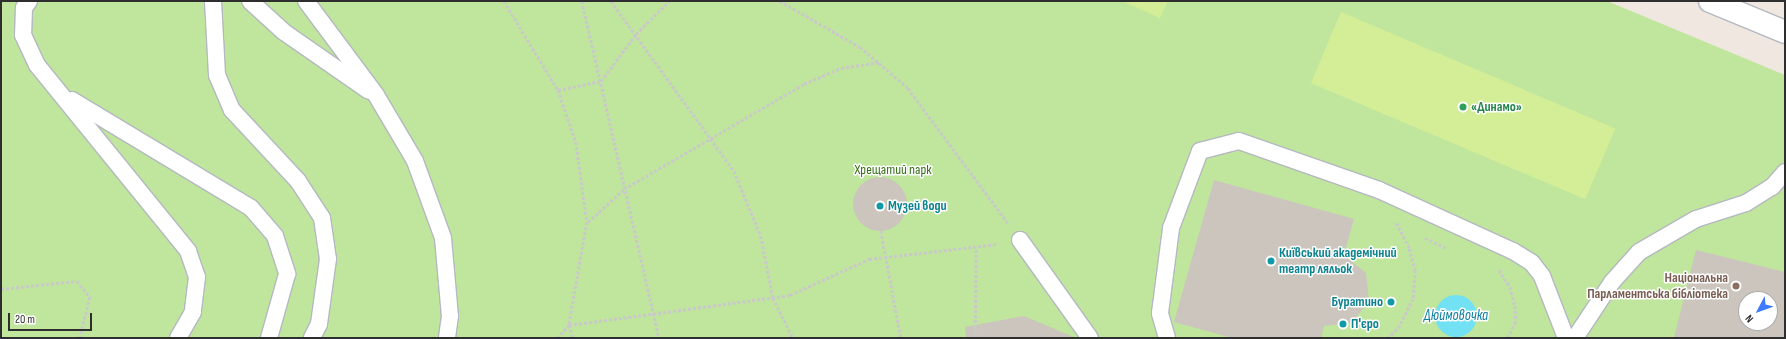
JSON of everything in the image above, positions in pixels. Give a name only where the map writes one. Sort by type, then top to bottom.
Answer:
[{"type":"main road","points":[[1710,1],[1785,32]]},
{"type":"lane","points":[[29,1],[24,8],[23,35],[37,65],[64,96],[188,251],[197,277],[193,312],[178,338]]},
{"type":"lane","points":[[213,1],[217,76],[232,110],[298,181],[322,218],[328,259],[319,324],[312,338]]},
{"type":"lane","points":[[250,1],[290,37],[376,95]]},
{"type":"lane","points":[[306,1],[376,95],[415,161],[443,238],[450,316],[448,338]]},
{"type":"lane","points":[[64,96],[251,208],[276,236],[287,274],[269,338]]},
{"type":"lane","points":[[1167,338],[1160,314],[1171,228],[1200,151],[1239,141],[1379,190],[1513,251],[1532,263],[1545,282],[1566,338]]},
{"type":"lane","points":[[1575,338],[1612,282],[1639,252],[1696,219],[1746,203],[1772,187],[1785,172]]},
{"type":"lane","points":[[1020,240],[1090,338]]},
{"type":"path","points":[[504,1],[558,90],[576,142],[587,222],[569,325],[573,338]]},
{"type":"path","points":[[582,1],[601,81],[651,314],[660,338]]},
{"type":"path","points":[[611,1],[711,136],[748,198],[761,236],[774,298],[793,338]]},
{"type":"path","points":[[558,90],[601,81],[636,34],[669,1]]},
{"type":"path","points":[[557,338],[569,325],[774,298],[826,281],[869,259],[887,256],[976,249],[1020,240],[908,88],[881,62],[780,1]]},
{"type":"path","points":[[587,222],[624,189],[711,136],[804,84],[841,68],[881,62]]},
{"type":"path","points":[[1379,190],[1409,248],[1415,271],[1413,298],[1398,328],[1387,338]]},
{"type":"path","points":[[1396,223],[1403,227]]},
{"type":"path","points":[[881,231],[887,256],[901,338]]},
{"type":"path","points":[[1423,237],[1454,251]]},
{"type":"path","points":[[975,338],[976,249]]},
{"type":"path","points":[[1494,265],[1510,287],[1515,306],[1516,322],[1508,338]]},
{"type":"path","points":[[1,289],[77,281],[90,297],[80,338]]},
{"type":"green space","name":"Хрещатий парк","points":[[1,1],[1607,1],[1785,75],[1785,338],[1,338]]},
{"type":"green space","points":[[1122,1],[1168,1],[1160,18]]},
{"type":"green space","name":"«Динамо»","points":[[1341,12],[1615,128],[1585,199],[1311,83]]},
{"type":"water","name":"Дюймовочка","points":[[1452,295],[1460,295],[1468,298],[1474,304],[1477,316],[1474,328],[1468,334],[1460,337],[1452,337],[1444,334],[1438,328],[1435,320],[1435,312],[1438,304],[1444,298]]},
{"type":"building","name":"Музей води","points":[[880,177],[890,179],[899,185],[905,194],[907,204],[905,214],[899,223],[890,229],[880,231],[870,229],[861,223],[855,214],[853,204],[855,194],[861,185],[870,179]]},
{"type":"building","name":"Київський академічний театр ляльок","points":[[1214,180],[1354,219],[1344,255],[1366,273],[1369,301],[1352,323],[1324,326],[1321,338],[1232,338],[1174,322]]},
{"type":"building","name":"Національна Парламентська бібліотека","points":[[1696,250],[1785,272],[1785,338],[1674,338]]},
{"type":"building","points":[[1024,316],[1076,338],[966,338],[965,327]]},
{"type":"place","name":"«Динамо»","points":[[1463,107]]},
{"type":"place","name":"Музей води","points":[[880,206]]},
{"type":"place","name":"Київський академічний театр ляльок","points":[[1271,261]]},
{"type":"place","name":"Національна Парламентська бібліотека","points":[[1736,286]]},
{"type":"place","name":"Буратино","points":[[1391,302]]},
{"type":"place","name":"П'єро","points":[[1343,324]]}]
